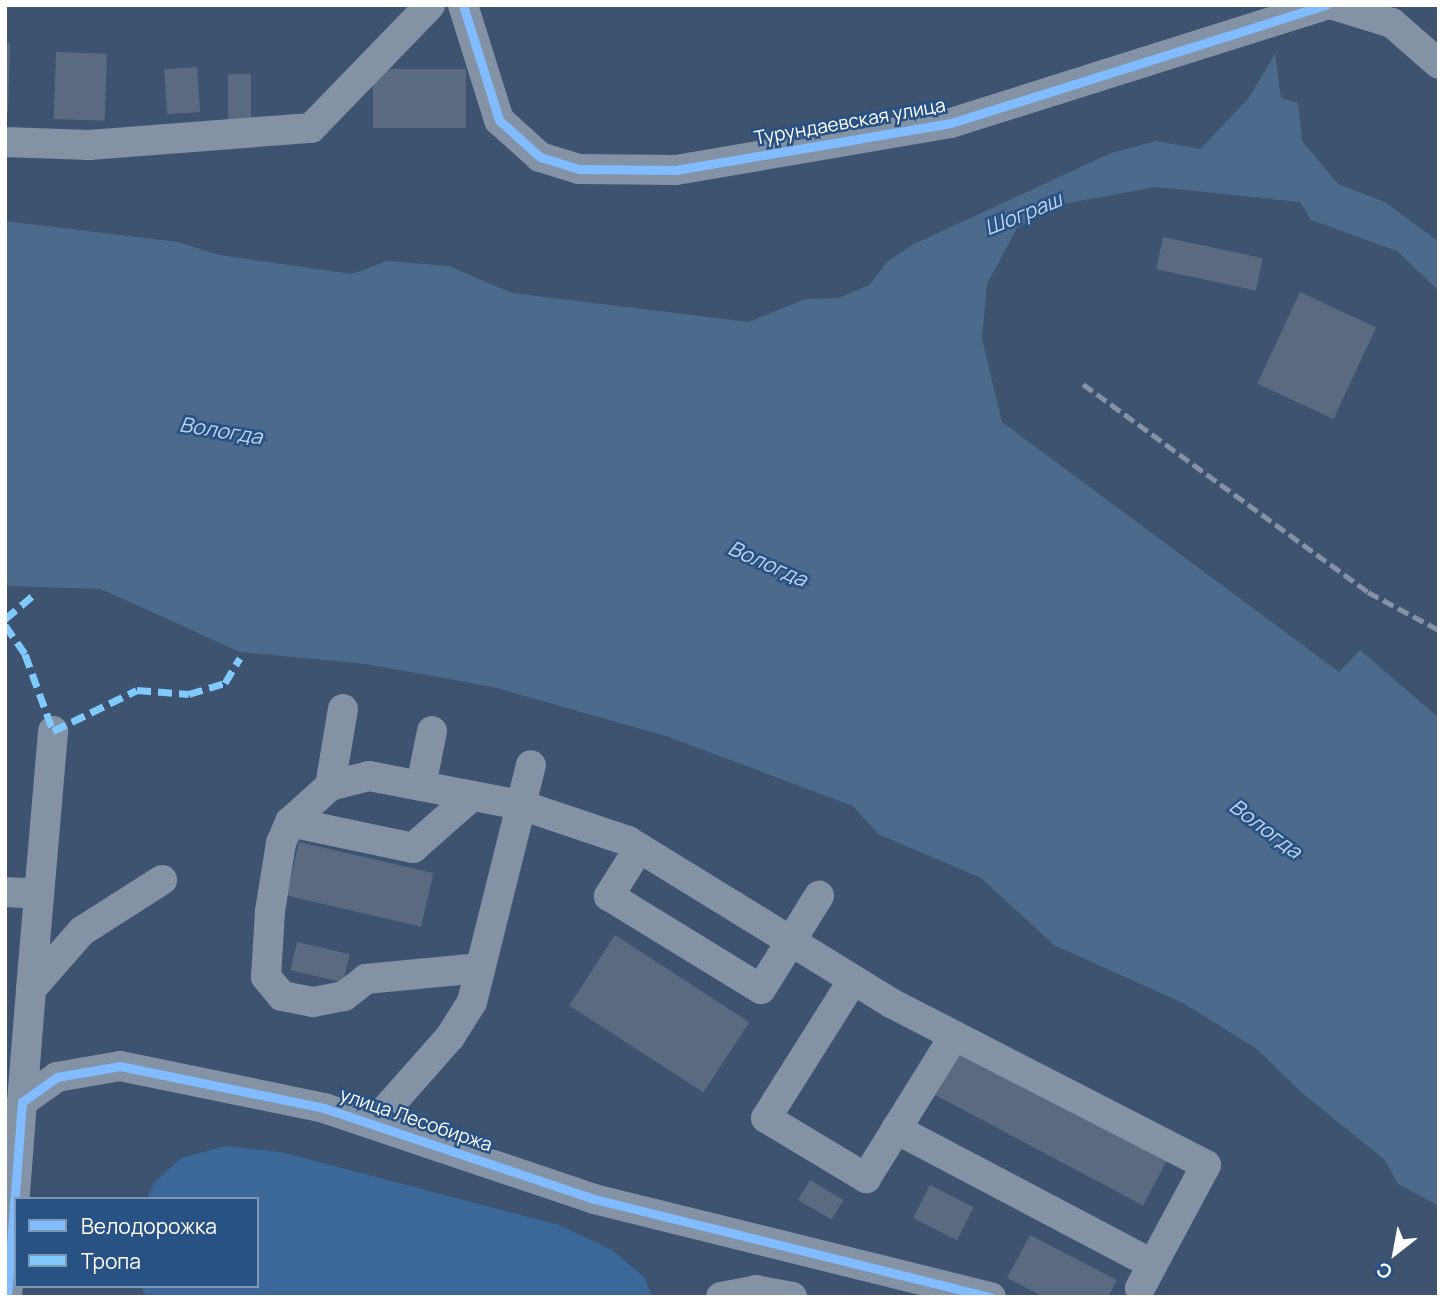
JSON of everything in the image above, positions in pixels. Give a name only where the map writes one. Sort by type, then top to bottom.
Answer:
[{"type":"street","points":[[5,142],[89,145],[312,128],[430,5]]},
{"type":"street","name":"Турундаевская улица","points":[[463,5],[499,120],[540,157],[579,169],[677,170],[951,123],[1326,5]]},
{"type":"street","points":[[1333,5],[1392,23],[1439,64]]},
{"type":"street","points":[[330,786],[343,709]]},
{"type":"street","points":[[7,1297],[8,1243],[53,731]]},
{"type":"street","points":[[421,786],[432,732]]},
{"type":"street","points":[[373,1124],[450,1037],[471,1002],[531,765]]},
{"type":"street","points":[[480,968],[366,979],[344,996],[313,1002],[282,996],[267,977],[267,964],[270,911],[281,843],[290,822],[330,786],[369,776],[521,805],[639,848],[853,980],[954,1036],[1206,1165],[1146,1276],[897,1129]]},
{"type":"street","points":[[290,822],[413,848],[472,796]]},
{"type":"street","points":[[639,848],[609,896],[761,989],[819,896]]},
{"type":"street","points":[[31,989],[82,931],[162,880]]},
{"type":"street","points":[[5,892],[39,894]]},
{"type":"street","points":[[853,980],[766,1118],[866,1178],[954,1036]]},
{"type":"street","name":"улица Лесобиржа","points":[[22,1102],[57,1077],[120,1066],[324,1108],[594,1199],[990,1297]]},
{"type":"street","points":[[721,1297],[756,1290],[792,1297]]},
{"type":"shaded area","points":[[225,1146],[281,1152],[559,1225],[612,1250],[645,1278],[652,1297],[146,1297],[142,1288],[259,1288],[259,1197],[148,1197],[154,1183],[181,1158]]},
{"type":"water","points":[[1275,54],[1281,98],[1298,103],[1302,141],[1338,184],[1385,202],[1439,242],[1439,291],[1397,251],[1311,220],[1300,202],[1156,187],[1063,204],[1017,228],[987,284],[982,339],[1002,422],[1339,672],[1360,650],[1439,718],[1439,1206],[1398,1184],[1385,1160],[1301,1092],[1257,1049],[1183,1003],[1054,945],[981,878],[878,834],[853,806],[669,737],[493,687],[366,664],[240,652],[101,589],[5,586],[5,221],[178,242],[219,255],[352,274],[387,261],[449,266],[512,293],[749,322],[805,299],[839,298],[869,285],[888,261],[914,244],[1111,153],[1156,141],[1200,149],[1248,99]]},
{"type":"building","points":[[5,43],[10,43],[8,113],[5,113]]},
{"type":"building","points":[[56,52],[107,54],[105,121],[54,119]]},
{"type":"building","points":[[197,67],[200,112],[167,114],[164,69]]},
{"type":"building","points":[[373,69],[466,69],[466,128],[373,128]]},
{"type":"building","points":[[228,74],[251,74],[251,121],[228,121]]},
{"type":"building","points":[[1163,237],[1263,258],[1256,290],[1156,269]]},
{"type":"building","points":[[1300,292],[1376,327],[1333,419],[1257,384]]},
{"type":"building","points":[[299,842],[433,873],[421,927],[287,896]]},
{"type":"building","points":[[615,935],[749,1022],[703,1093],[569,1005]]},
{"type":"building","points":[[297,942],[350,954],[343,982],[290,970]]},
{"type":"building","points":[[959,1051],[1166,1161],[1143,1205],[936,1095]]},
{"type":"building","points":[[810,1180],[843,1200],[832,1220],[798,1200]]},
{"type":"building","points":[[930,1185],[974,1207],[957,1240],[913,1218]]},
{"type":"building","points":[[1030,1235],[1117,1280],[1108,1297],[1044,1297],[1007,1278]]},
{"type":"railway","points":[[1083,384],[1368,592],[1439,630]]},
{"type":"marked path","points":[[5,619],[36,593]]},
{"type":"marked path","points":[[5,625],[25,654],[53,731],[137,690],[189,694],[225,683],[240,658]]},
{"type":"cycle path","points":[[463,5],[499,120],[540,157],[579,169],[676,170],[951,123],[1326,5]]},
{"type":"cycle path","points":[[15,1197],[22,1102],[57,1077],[120,1066],[324,1108],[594,1199],[991,1297]]},
{"type":"cycle path","points":[[7,1297],[14,1206]]},
{"type":"water label","name":"Шограш","points":[[1023,213]]},
{"type":"water label","name":"Вологда","points":[[221,430]]},
{"type":"water label","name":"Вологда","points":[[768,563]]},
{"type":"water label","name":"Вологда","points":[[1266,828]]}]
